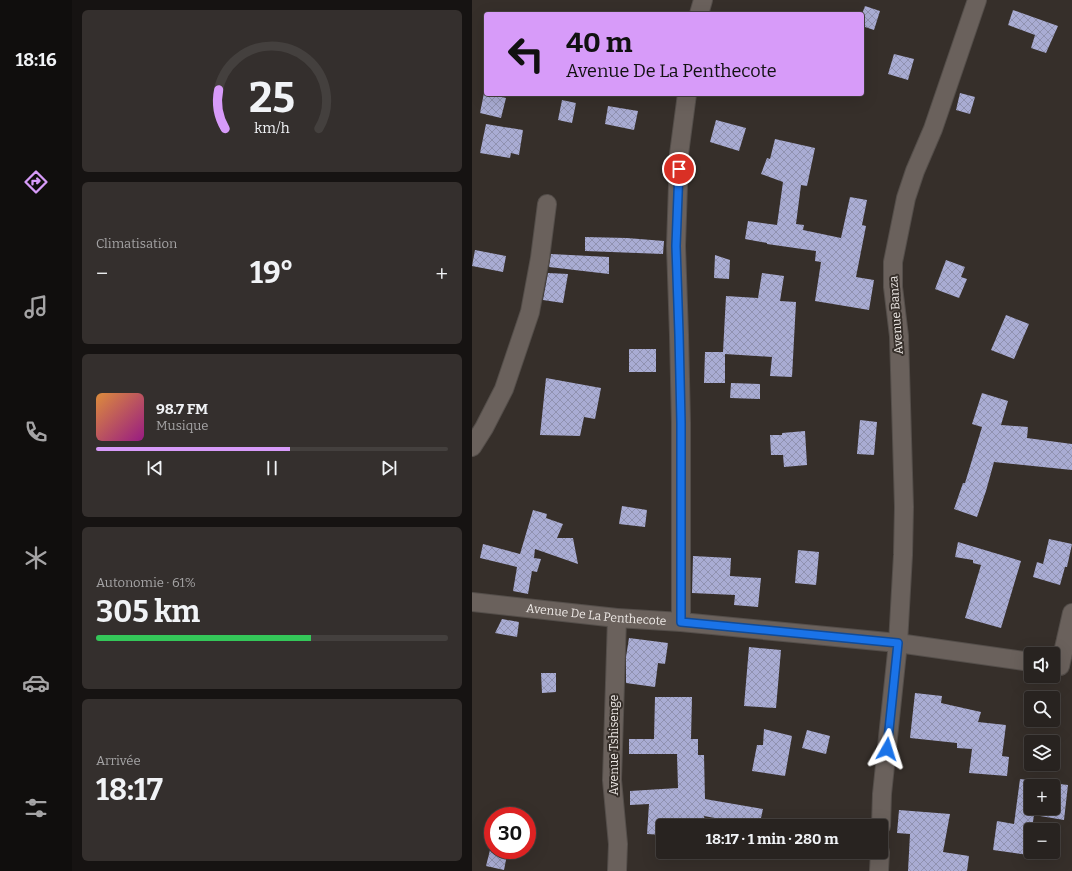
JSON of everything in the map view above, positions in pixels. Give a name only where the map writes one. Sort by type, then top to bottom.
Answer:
[{"type":"street","points":[[700,12],[703,0]]},
{"type":"street","name":"Avenue Banza","points":[[881,819],[882,794],[898,643],[904,507],[899,336],[893,287],[893,262],[906,198],[915,171],[933,128],[977,0]]},
{"type":"street","points":[[681,622],[679,334],[676,246],[679,154],[687,96]]},
{"type":"street","points":[[472,447],[484,428],[504,389],[527,318],[540,258],[547,204]]},
{"type":"street","name":"Avenue De La Penthecote","points":[[472,602],[616,618],[681,622],[898,643],[1024,661]]},
{"type":"street","points":[[1062,666],[1072,613]]},
{"type":"street","name":"Avenue Tshisenge","points":[[616,618],[612,780],[618,844],[617,871]]},
{"type":"street","points":[[879,871],[880,859]]},
{"type":"building","points":[[865,6],[880,11],[874,30],[864,27],[864,12],[863,12]]},
{"type":"building","points":[[1013,10],[1058,26],[1046,53],[1031,48],[1035,35],[1008,25]]},
{"type":"building","points":[[894,54],[914,59],[908,80],[888,74]]},
{"type":"building","points":[[484,93],[484,96],[506,98],[501,118],[480,113]]},
{"type":"building","points":[[960,93],[975,97],[970,114],[956,110]]},
{"type":"building","points":[[562,100],[576,103],[572,123],[558,120]]},
{"type":"building","points":[[608,106],[638,111],[634,130],[605,124]]},
{"type":"building","points":[[716,120],[746,128],[739,151],[710,142]]},
{"type":"building","points":[[486,124],[523,130],[519,155],[511,153],[510,158],[480,153]]},
{"type":"building","points":[[775,139],[815,148],[807,186],[801,185],[796,224],[804,225],[803,230],[841,238],[850,197],[867,200],[862,225],[866,226],[856,277],[874,280],[869,310],[815,301],[821,262],[815,261],[816,251],[767,244],[745,239],[748,221],[777,225],[783,182],[761,174],[767,158],[770,159]]},
{"type":"building","points":[[585,237],[664,241],[663,254],[585,251]]},
{"type":"building","points":[[475,250],[506,256],[503,272],[472,266]]},
{"type":"building","points":[[551,254],[609,257],[609,274],[549,267]]},
{"type":"building","points":[[715,255],[730,260],[729,279],[714,278]]},
{"type":"building","points":[[946,260],[965,267],[961,277],[967,279],[959,298],[935,289]]},
{"type":"building","points":[[548,273],[568,274],[563,303],[543,300]]},
{"type":"building","points":[[762,273],[784,276],[780,301],[796,302],[792,377],[770,376],[772,357],[725,354],[725,383],[704,383],[705,352],[723,352],[726,296],[758,298]]},
{"type":"building","points":[[1006,315],[1029,324],[1014,359],[991,350]]},
{"type":"building","points":[[629,349],[656,349],[656,372],[629,372]]},
{"type":"building","points":[[546,378],[601,388],[595,419],[584,417],[580,436],[540,435]]},
{"type":"building","points":[[731,383],[760,384],[760,399],[730,398]]},
{"type":"building","points":[[982,393],[1008,401],[1001,425],[1028,427],[1027,438],[1072,444],[1072,470],[994,462],[977,517],[954,509],[963,483],[965,483],[982,427],[972,424]]},
{"type":"building","points":[[860,420],[877,422],[874,455],[857,454]]},
{"type":"building","points":[[805,431],[807,465],[784,467],[783,455],[771,455],[770,435],[782,435],[782,433]]},
{"type":"building","points":[[622,506],[647,510],[645,527],[619,524]]},
{"type":"building","points":[[533,510],[547,514],[546,518],[563,524],[557,538],[573,538],[578,564],[535,549],[534,558],[541,559],[537,572],[532,571],[528,594],[513,591],[517,567],[480,558],[483,544],[520,554]]},
{"type":"building","points":[[1049,539],[1072,544],[1067,567],[1065,567],[1060,585],[1033,577],[1037,562],[1043,564]]},
{"type":"building","points":[[958,542],[1021,561],[1001,628],[965,618],[981,565],[973,563],[973,560],[955,557]]},
{"type":"building","points":[[798,550],[819,552],[816,585],[795,583]]},
{"type":"building","points":[[693,556],[731,558],[730,576],[761,578],[758,607],[734,605],[735,595],[692,593]]},
{"type":"building","points":[[502,619],[519,622],[517,637],[495,633]]},
{"type":"building","points":[[629,638],[668,643],[665,664],[658,663],[655,687],[626,683],[626,657]]},
{"type":"building","points":[[749,647],[781,650],[776,708],[744,706]]},
{"type":"building","points":[[541,673],[556,673],[556,692],[542,693]]},
{"type":"building","points":[[915,693],[942,696],[941,703],[981,712],[978,722],[1006,725],[1002,756],[1009,757],[1007,776],[969,773],[972,749],[957,748],[957,743],[910,738]]},
{"type":"building","points":[[655,697],[692,697],[691,739],[698,739],[698,755],[704,755],[705,799],[763,809],[761,818],[765,819],[720,819],[704,816],[705,819],[656,819],[656,835],[647,834],[649,804],[630,805],[630,791],[678,788],[677,754],[629,754],[629,739],[654,739]]},
{"type":"building","points":[[764,729],[792,736],[785,776],[752,771],[757,745],[763,745]]},
{"type":"building","points":[[807,730],[830,736],[826,754],[802,748]]},
{"type":"building","points":[[1020,779],[1024,780],[1024,815],[1034,815],[1033,823],[1024,823],[1024,854],[993,850],[997,821],[1014,824]]},
{"type":"building","points":[[1060,784],[1068,785],[1064,820],[1034,815],[1060,815]]},
{"type":"building","points":[[899,810],[950,814],[943,852],[969,856],[967,871],[908,871],[910,834],[897,833]]},
{"type":"building","points":[[488,859],[506,859],[504,870],[486,866]]},
{"type":"route","points":[[679,169],[676,246],[681,423],[681,622],[898,643],[887,749]]}]
